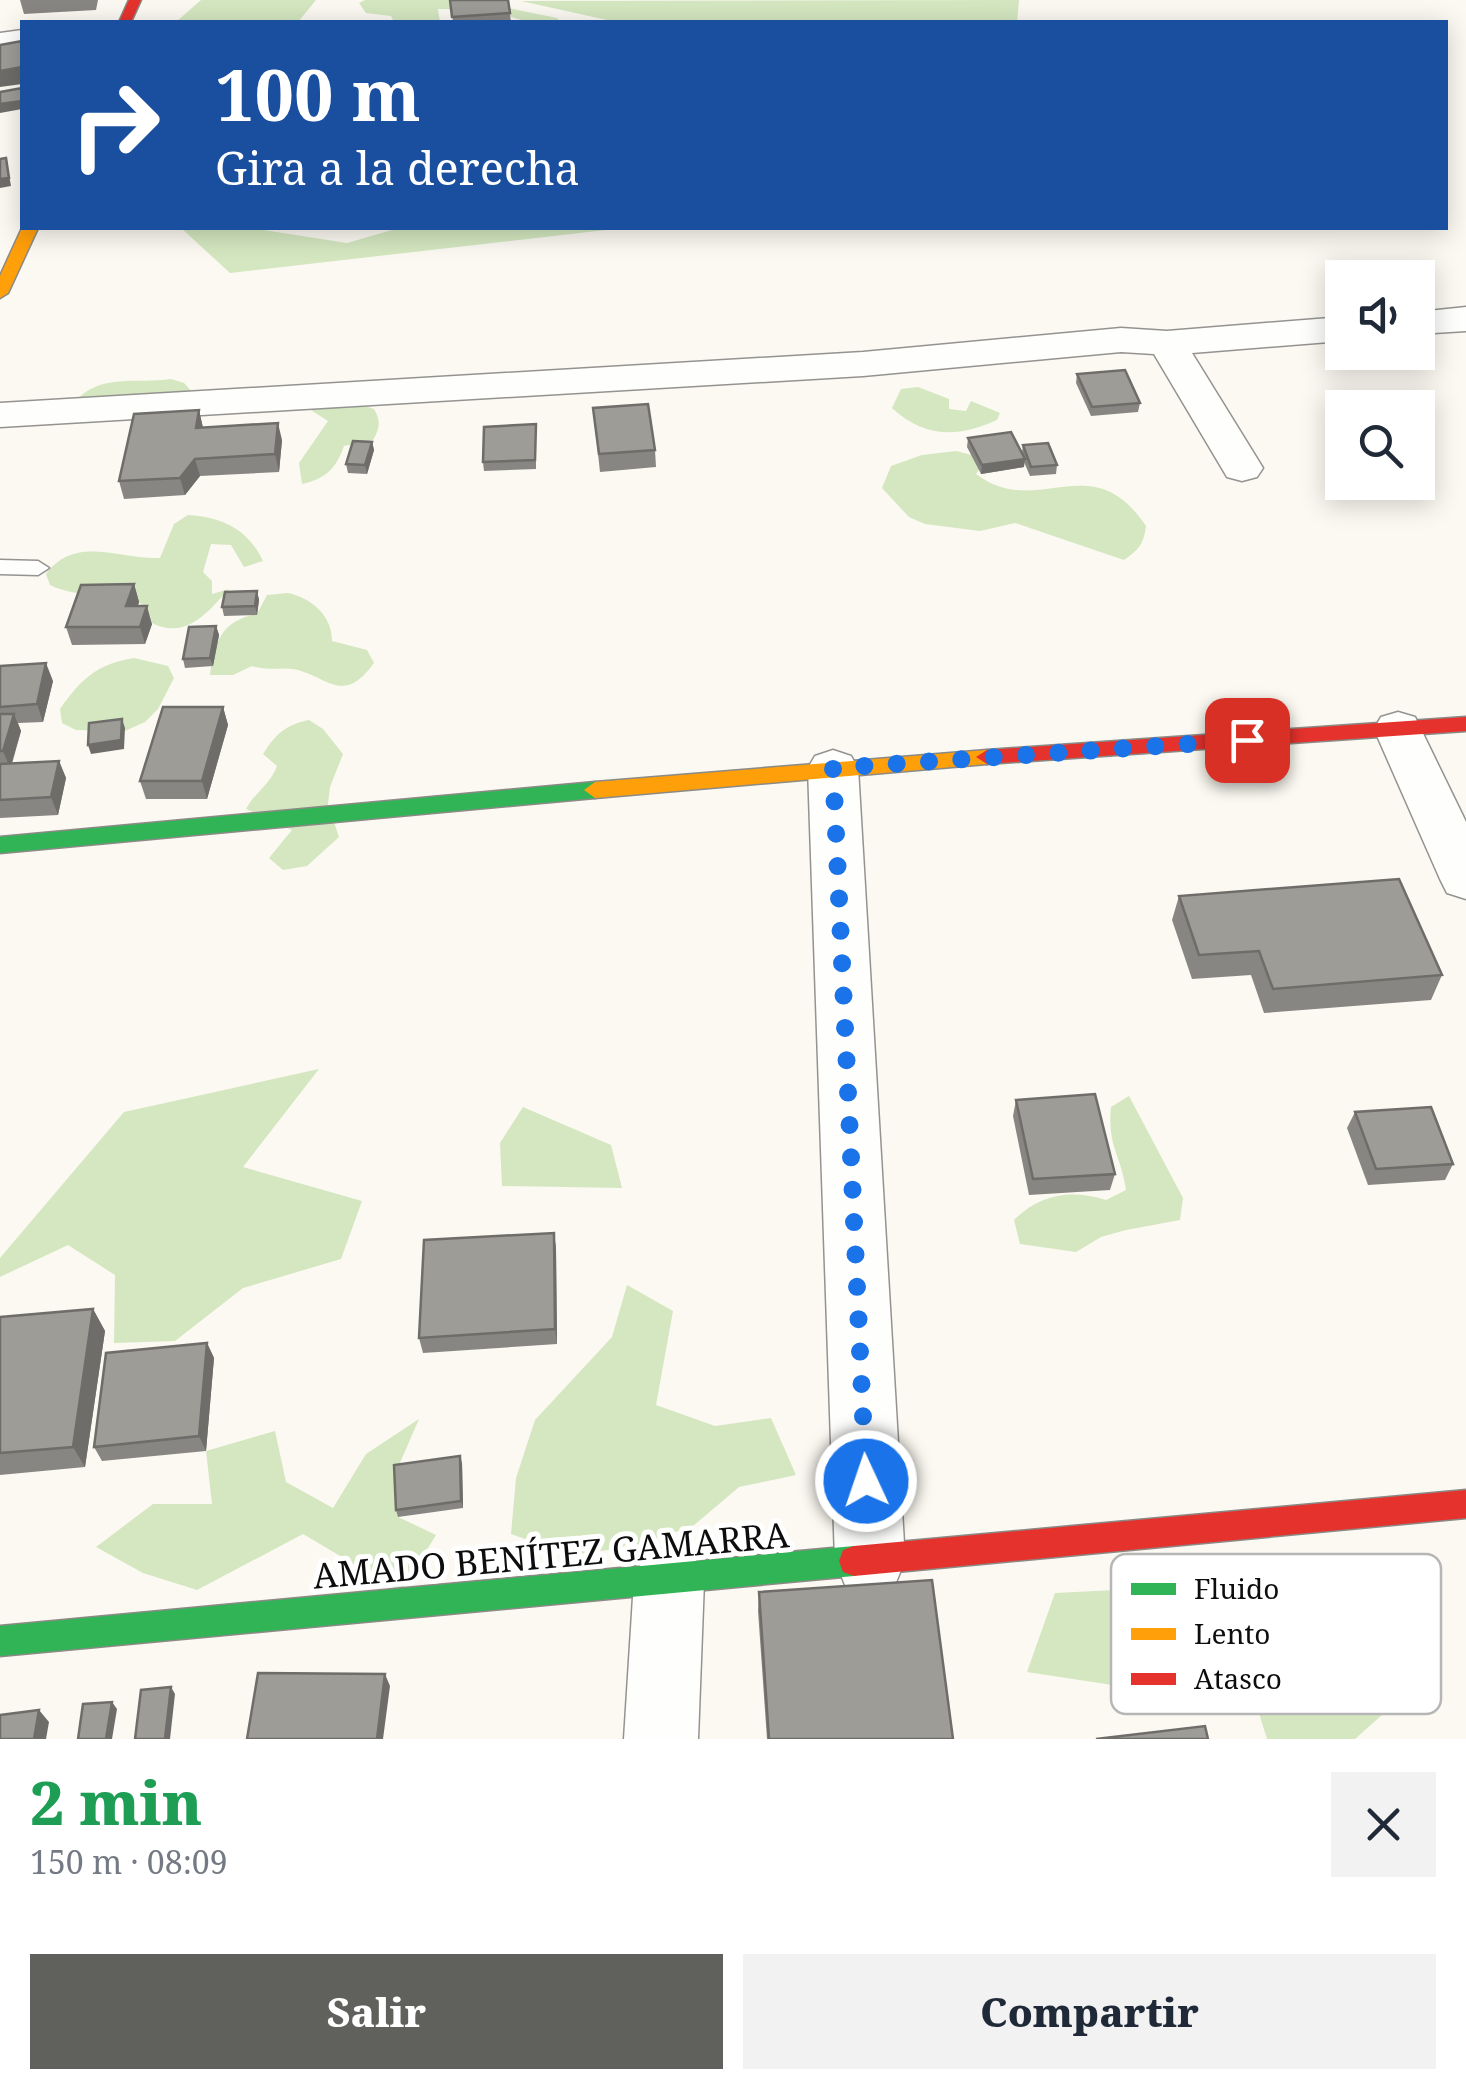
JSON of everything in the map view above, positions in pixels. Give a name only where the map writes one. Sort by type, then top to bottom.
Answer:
[{"type":"street","points":[[0,293],[29,230]]},
{"type":"street","points":[[1435,322],[1466,319]]},
{"type":"street","points":[[0,415],[863,364],[1121,340],[1168,342],[1325,329]]},
{"type":"street","points":[[1168,342],[1242,468]]},
{"type":"street","points":[[0,845],[833,768],[1466,724]]},
{"type":"street","points":[[1398,729],[1466,879]]},
{"type":"street","points":[[833,768],[870,1560]]},
{"type":"street","name":"AMADO BENÍTEZ GAMARRA","points":[[0,1641],[1466,1504]]},
{"type":"street","points":[[661,1739],[669,1581]]},
{"type":"lane","points":[[0,567],[38,568]]},
{"type":"green space","points":[[201,0],[316,0],[300,20],[178,20]]},
{"type":"green space","points":[[492,0],[508,8],[558,20],[521,20],[491,10],[438,9],[440,20],[393,20],[391,16],[366,13],[359,3]]},
{"type":"green space","points":[[1019,0],[1017,20],[607,20],[521,1]]},
{"type":"green space","points":[[183,230],[263,230],[347,243],[392,230],[606,230],[230,273]]},
{"type":"green space","points":[[171,379],[184,383],[191,391],[185,401],[75,402],[84,393],[107,383]]},
{"type":"green space","points":[[918,387],[949,399],[949,409],[966,411],[971,401],[1000,413],[997,420],[968,430],[929,430],[892,408],[901,389]]},
{"type":"green space","points":[[359,404],[376,413],[379,424],[373,440],[344,446],[329,472],[302,484],[299,463],[328,421],[306,407]]},
{"type":"green space","points":[[956,451],[972,455],[983,464],[976,474],[999,486],[1021,490],[1084,486],[1105,490],[1125,502],[1146,526],[1142,542],[1124,560],[1015,523],[980,531],[925,524],[909,517],[882,488],[891,466],[922,455]]},
{"type":"green space","points":[[188,515],[233,527],[250,541],[263,561],[244,567],[231,545],[211,544],[203,572],[212,581],[212,594],[229,589],[186,626],[152,623],[145,607],[131,600],[50,585],[46,574],[71,555],[99,552],[160,558],[174,524]]},
{"type":"green space","points":[[288,593],[319,609],[328,623],[332,641],[367,650],[374,663],[363,676],[343,686],[305,672],[252,666],[233,675],[210,675],[217,643],[228,627],[257,614],[267,595]]},
{"type":"green space","points":[[134,658],[168,666],[174,678],[158,709],[145,722],[125,731],[76,730],[62,723],[60,709],[83,681],[110,664]]},
{"type":"green space","points":[[309,720],[323,729],[343,754],[328,804],[339,837],[307,866],[283,870],[269,858],[292,830],[246,809],[277,766],[263,754],[287,728]]},
{"type":"green space","points":[[319,1069],[243,1167],[362,1201],[341,1259],[243,1288],[175,1341],[114,1343],[115,1275],[68,1245],[0,1277],[0,1258],[124,1112]]},
{"type":"green space","points":[[1129,1096],[1183,1198],[1180,1220],[1101,1237],[1076,1252],[1020,1244],[1014,1220],[1034,1204],[1068,1195],[1106,1200],[1126,1190],[1110,1120],[1111,1107]]},
{"type":"green space","points":[[523,1107],[611,1145],[622,1188],[502,1186],[500,1143]]},
{"type":"green space","points":[[627,1285],[673,1311],[656,1405],[715,1426],[771,1418],[796,1475],[739,1487],[693,1526],[631,1547],[570,1555],[511,1534],[516,1478],[535,1420],[612,1337]]},
{"type":"green space","points":[[419,1419],[396,1472],[398,1517],[436,1535],[401,1592],[303,1534],[197,1590],[143,1573],[96,1547],[153,1504],[212,1504],[206,1451],[275,1431],[286,1482],[333,1508],[366,1454]]},
{"type":"green space","points":[[1111,1590],[1111,1685],[1027,1672],[1055,1593]]},
{"type":"green space","points":[[1259,1714],[1383,1714],[1355,1739],[1267,1739]]},
{"type":"building","points":[[450,0],[508,0],[510,13],[452,17]]},
{"type":"building","points":[[20,41],[20,67],[0,71],[0,45]]},
{"type":"building","points":[[20,88],[20,101],[0,104],[0,92]]},
{"type":"building","points":[[6,158],[9,178],[0,179],[0,159]]},
{"type":"building","points":[[1125,370],[1140,403],[1092,407],[1077,374]]},
{"type":"building","points":[[648,404],[655,450],[599,454],[593,408]]},
{"type":"building","points":[[199,410],[196,428],[278,423],[275,454],[195,459],[180,478],[119,481],[134,414]]},
{"type":"building","points":[[536,424],[535,460],[483,462],[484,427]]},
{"type":"building","points":[[1011,432],[1025,459],[982,465],[968,438]]},
{"type":"building","points":[[353,441],[372,442],[365,465],[346,464]]},
{"type":"building","points":[[1048,443],[1057,465],[1031,467],[1023,445]]},
{"type":"building","points":[[134,584],[126,606],[147,606],[140,627],[66,627],[81,585]]},
{"type":"building","points":[[257,591],[255,606],[222,607],[225,592]]},
{"type":"building","points":[[216,626],[210,658],[183,659],[189,627]]},
{"type":"building","points":[[46,663],[37,704],[0,707],[0,666]]},
{"type":"building","points":[[163,707],[223,707],[202,781],[140,781]]},
{"type":"building","points":[[0,714],[14,714],[3,751],[0,751]]},
{"type":"building","points":[[122,719],[121,740],[88,745],[89,723]]},
{"type":"building","points":[[59,761],[51,797],[0,800],[0,764]]},
{"type":"building","points":[[1399,879],[1442,975],[1273,989],[1259,951],[1199,955],[1179,896]]},
{"type":"building","points":[[1095,1094],[1115,1174],[1033,1179],[1016,1100]]},
{"type":"building","points":[[1431,1107],[1453,1164],[1376,1169],[1355,1112]]},
{"type":"building","points":[[554,1233],[555,1329],[419,1338],[424,1240]]},
{"type":"building","points":[[93,1309],[73,1447],[0,1453],[0,1317]]},
{"type":"building","points":[[207,1343],[199,1436],[94,1447],[106,1353]]},
{"type":"building","points":[[460,1456],[461,1501],[396,1510],[394,1465]]},
{"type":"building","points":[[932,1580],[953,1739],[769,1739],[759,1592]]},
{"type":"building","points":[[258,1673],[385,1674],[377,1739],[247,1739]]},
{"type":"building","points":[[171,1687],[165,1739],[135,1739],[141,1690]]},
{"type":"building","points":[[112,1702],[106,1739],[78,1739],[83,1704]]},
{"type":"building","points":[[39,1710],[34,1739],[0,1739],[0,1715]]},
{"type":"building","points":[[1205,1726],[1208,1739],[1096,1739]]},
{"type":"traffic: fast","points":[[0,845],[595,790]]},
{"type":"traffic: fast","points":[[0,1641],[854,1561]]},
{"type":"traffic: slow","points":[[0,293],[29,230]]},
{"type":"traffic: slow","points":[[595,790],[987,757]]},
{"type":"traffic: jam","points":[[126,20],[135,0]]},
{"type":"traffic: jam","points":[[987,757],[1466,724]]},
{"type":"traffic: jam","points":[[854,1561],[1466,1504]]},
{"type":"route","points":[[866,1481],[833,768],[1247,740]]}]
